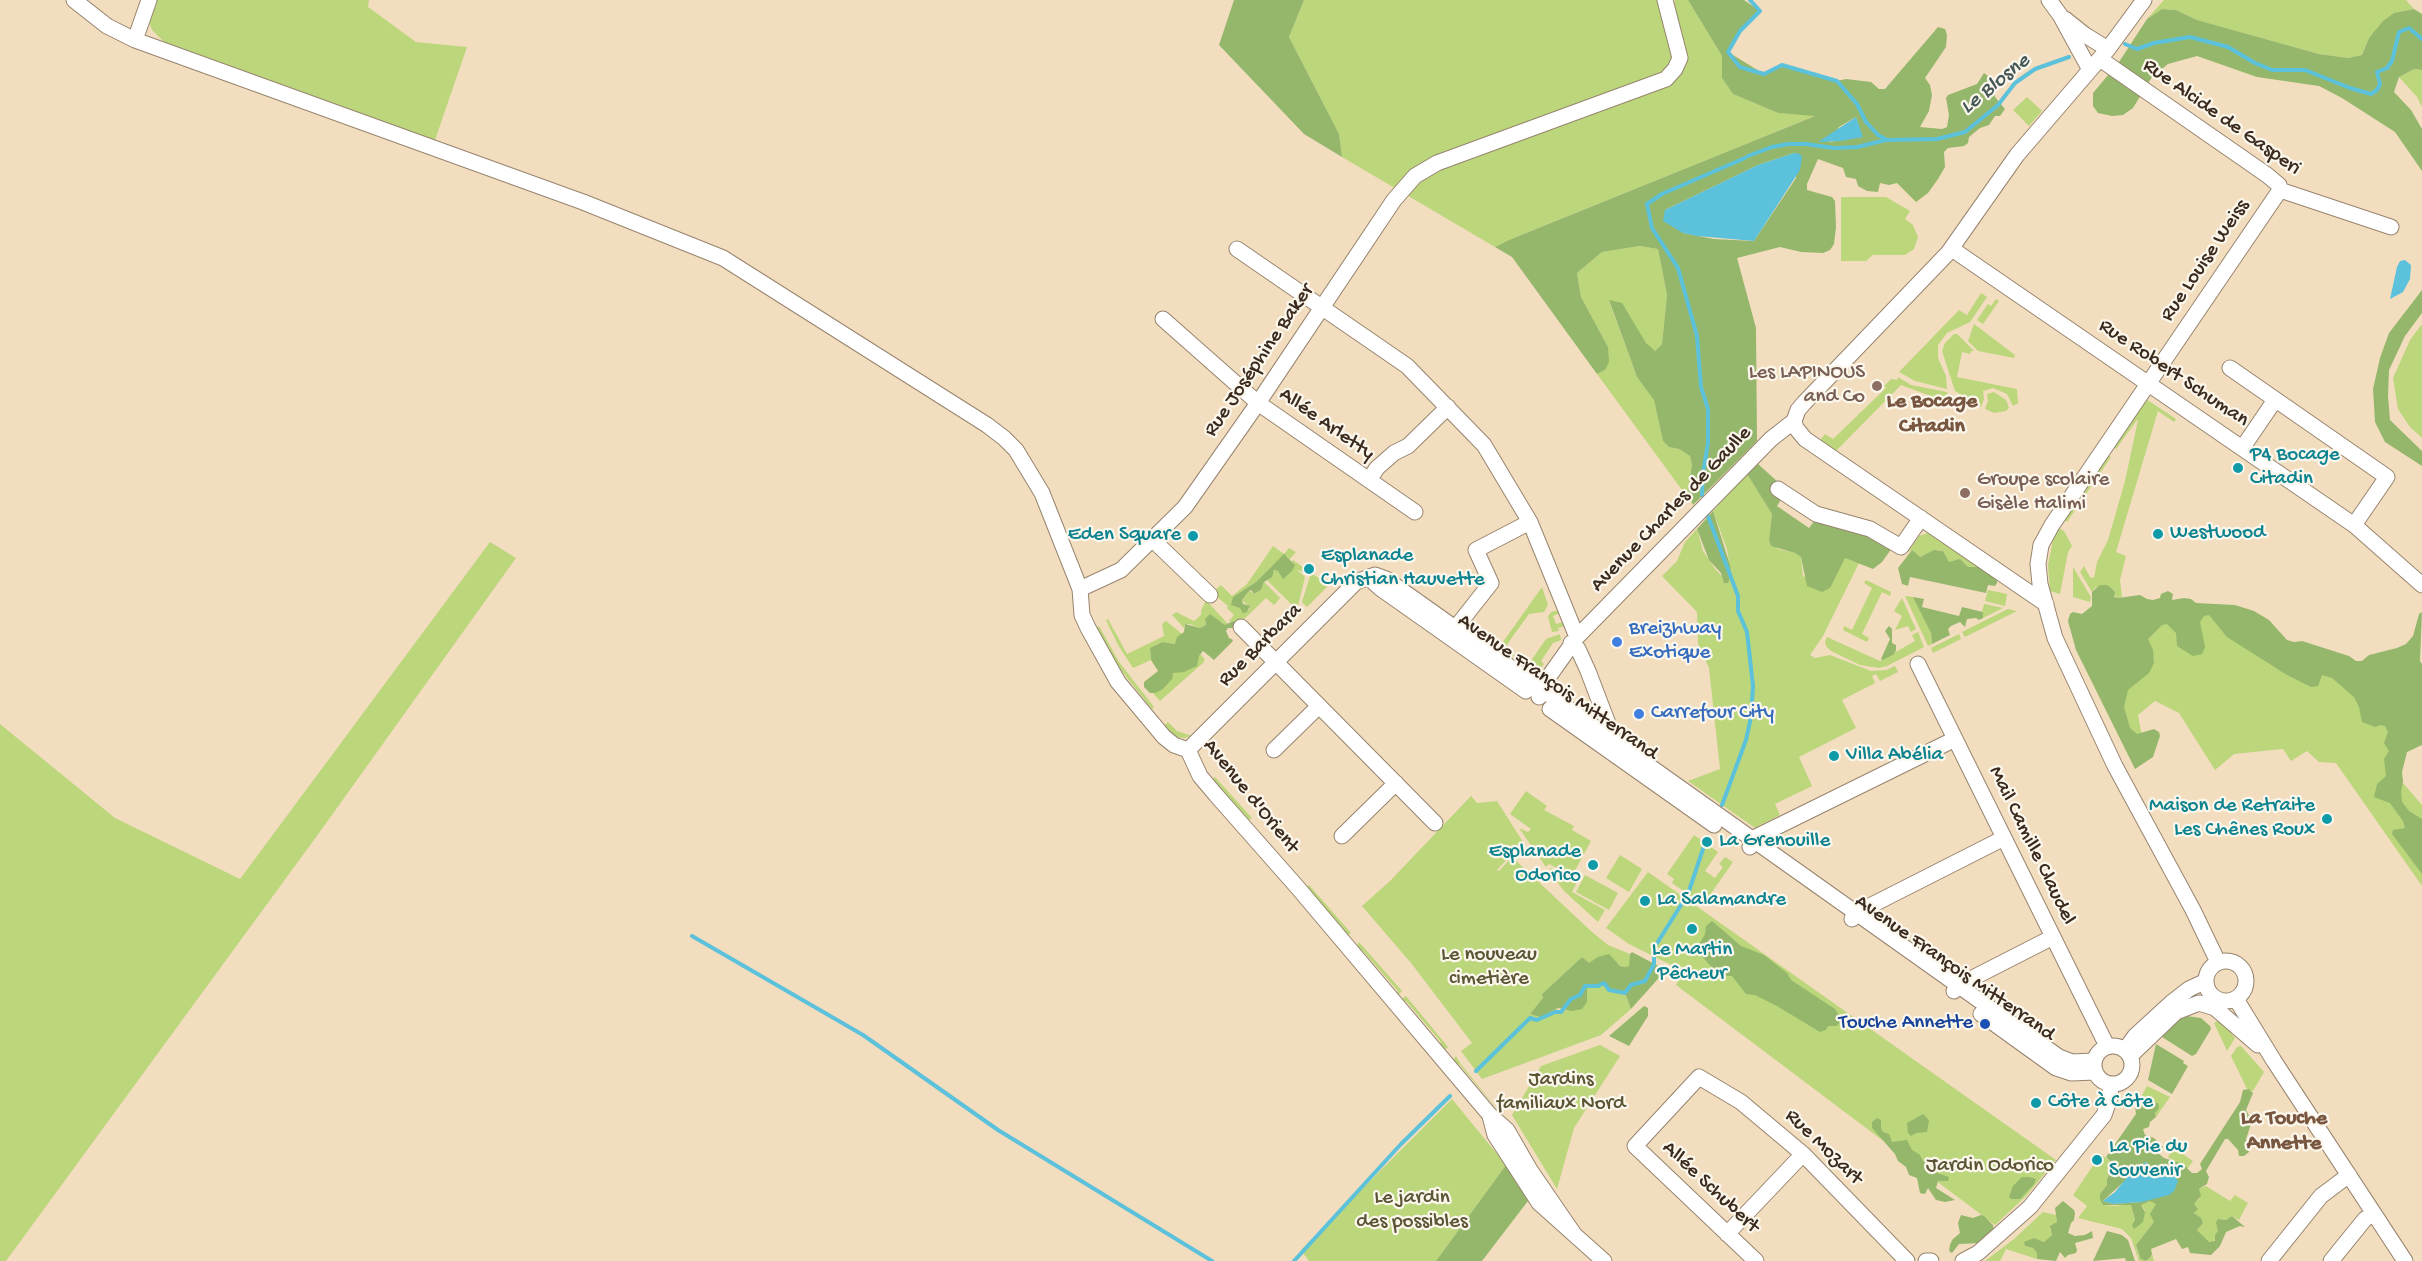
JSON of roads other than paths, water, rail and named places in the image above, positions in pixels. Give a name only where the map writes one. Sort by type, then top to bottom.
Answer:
[{"type":"street","name":"Avenue d'Orient","points":[[74,0],[107,26],[135,40],[698,246],[751,273],[987,425],[1016,450],[1042,493],[1080,589],[1085,621],[1105,662],[1118,682],[1164,737],[1174,745],[1188,750],[1200,776],[1489,1114],[1507,1131],[1530,1170],[1574,1234],[1604,1261]]},
{"type":"street","points":[[135,40],[149,0]]},
{"type":"street","name":"Rue Joséphine Baker","points":[[1080,589],[1121,570],[1185,507],[1258,404],[1394,200],[1415,176],[1437,163],[1666,78],[1675,69],[1680,58],[1665,0]]},
{"type":"street","points":[[2049,0],[2099,59]]},
{"type":"street","name":"Avenue Charles de Gaulle","points":[[1539,695],[1574,640],[1771,439],[1794,421],[1798,410],[1804,403],[1952,249],[2017,155],[2099,59],[2144,0]]},
{"type":"street","name":"Rue Alcide de Gasperi","points":[[2060,15],[2085,35],[2099,59],[2267,176],[2279,185],[2280,189],[2391,226]]},
{"type":"street","name":"Rue Louise Weiss","points":[[2218,962],[2095,725],[2055,638],[2039,574],[2041,545],[2056,519],[2280,189]]},
{"type":"street","points":[[1237,249],[1407,366],[1484,445],[1530,522],[1612,734],[1612,747]]},
{"type":"street","name":"Rue Robert Schuman","points":[[1952,249],[2354,525],[2422,585]]},
{"type":"street","name":"Allée Arletty","points":[[1163,318],[1258,404],[1415,512]]},
{"type":"street","points":[[2230,369],[2387,477],[2354,525]]},
{"type":"street","points":[[2243,447],[2275,400]]},
{"type":"street","points":[[1369,480],[1377,468],[1394,453],[1408,446],[1448,407]]},
{"type":"street","points":[[1794,421],[1796,428],[1805,439],[2046,604]]},
{"type":"street","points":[[1778,489],[1816,514],[1870,529],[1901,547],[1921,518]]},
{"type":"street","points":[[1451,632],[1491,583],[1476,550],[1530,522]]},
{"type":"street","points":[[1153,540],[1210,595]]},
{"type":"street","name":"Avenue François Mitterrand","points":[[1368,577],[1451,632],[1956,989],[2056,1068],[2071,1073],[2094,1066]]},
{"type":"street","name":"Rue Barbara","points":[[1188,750],[1356,582],[1368,577]]},
{"type":"street","points":[[1241,627],[1436,823]]},
{"type":"street","name":"Mail Camille Claudel","points":[[1918,664],[2107,1047]]},
{"type":"street","points":[[1274,750],[1318,706]]},
{"type":"street","points":[[1751,845],[1756,837],[1955,739]]},
{"type":"street","points":[[1342,837],[1396,783]]},
{"type":"street","points":[[1853,917],[2004,838]]},
{"type":"street","points":[[1956,989],[2053,937]]},
{"type":"street","points":[[2233,961],[2245,971],[2247,977],[2245,989],[2236,999],[2230,1001],[2216,998],[2209,991],[2206,981],[2208,971],[2218,962],[2233,961]]},
{"type":"street","points":[[2127,1053],[2113,1046],[2096,1054],[2094,1066],[2101,1080],[2111,1084],[2127,1078],[2132,1068],[2127,1053],[2135,1036],[2189,989],[2206,981]]},
{"type":"street","points":[[2236,999],[2405,1261]]},
{"type":"street","points":[[2127,1053],[2176,1012],[2199,1003],[2215,1008],[2230,1018],[2274,1061]]},
{"type":"street","name":"Rue Mozart","points":[[1635,1146],[1699,1077],[1741,1102],[1803,1154],[1907,1261]]},
{"type":"street","points":[[1963,1261],[1978,1253],[2030,1207],[2104,1115],[2110,1098],[2111,1084]]},
{"type":"street","name":"Allée Schubert","points":[[1635,1146],[1756,1261]]},
{"type":"street","points":[[1727,1234],[1803,1154]]},
{"type":"street","points":[[2269,1261],[2321,1196],[2349,1175]]},
{"type":"street","points":[[2331,1261],[2365,1219],[2374,1214]]},
{"type":"street","points":[[1926,1261],[1931,1261]]},
{"type":"water","points":[[1856,117],[1863,137],[1818,142]]},
{"type":"water","points":[[1794,153],[1802,157],[1800,170],[1754,241],[1683,233],[1663,221],[1665,210],[1758,165]]},
{"type":"water","points":[[2405,260],[2411,265],[2410,279],[2403,292],[2390,299],[2397,267],[2400,261]]},
{"type":"water","points":[[2146,1162],[2155,1171],[2169,1169],[2178,1181],[2174,1191],[2169,1195],[2142,1202],[2113,1204],[2103,1201],[2115,1192],[2134,1169]]},
{"type":"waterway","name":"Le Blosne","points":[[1750,0],[1760,11],[1740,31],[1728,52],[1740,67],[1764,74],[1782,65],[1837,81],[1857,104],[1866,122],[1878,135],[1887,140],[1937,139],[1965,132],[1998,105],[2015,83],[2035,69],[2069,57]]},
{"type":"waterway","name":"Le Blosne","points":[[2125,44],[2137,49],[2154,43],[2190,37],[2228,47],[2272,70],[2305,70],[2371,94],[2380,84],[2377,72],[2387,68],[2392,61],[2399,32],[2409,28],[2422,39]]},
{"type":"waterway","points":[[1748,156],[1788,144],[1834,148],[1857,147],[1886,140]]},
{"type":"waterway","points":[[1702,495],[1708,443],[1708,409],[1701,387],[1697,336],[1678,268],[1652,228],[1647,204],[1662,194],[1745,158]]},
{"type":"waterway","points":[[1708,516],[1738,596],[1738,611],[1747,632],[1753,686],[1751,717],[1746,740],[1722,805]]},
{"type":"waterway","points":[[1476,1071],[1530,1018],[1537,1020],[1555,1012],[1561,1012],[1571,999],[1580,995],[1585,986],[1598,986],[1604,983],[1609,990],[1625,993],[1631,985],[1645,981],[1654,964],[1654,948],[1688,894],[1705,843]]},
{"type":"waterway","points":[[692,936],[863,1035],[998,1130],[1212,1261]]},
{"type":"waterway","points":[[1294,1261],[1401,1144],[1450,1096]]},
{"type":"place","name":"Les LAPINOUS and Co","points":[[1877,386]]},
{"type":"place","name":"P4 Bocage Citadin","points":[[2238,468]]},
{"type":"place","name":"Groupe scolaire Gisèle Halimi","points":[[1965,493]]},
{"type":"place","name":"Westwood","points":[[2158,534]]},
{"type":"place","name":"Eden Square","points":[[1193,536]]},
{"type":"place","name":"Esplanade Christian Hauvette","points":[[1309,569]]},
{"type":"place","name":"Breizhway Exotique","points":[[1617,642]]},
{"type":"place","name":"Carrefour City","points":[[1639,714]]},
{"type":"place","name":"Villa Abélia","points":[[1834,756]]},
{"type":"place","name":"Maison de Retraite Les Chênes Roux","points":[[2327,819]]},
{"type":"place","name":"La Grenouille","points":[[1707,842]]},
{"type":"place","name":"Esplanade Odorico","points":[[1593,865]]},
{"type":"place","name":"La Salamandre","points":[[1645,901]]},
{"type":"place","name":"Le Martin Pêcheur","points":[[1692,929]]},
{"type":"place","name":"Touche Annette","points":[[1985,1024]]},
{"type":"place","name":"Côte à Côte","points":[[2036,1103]]},
{"type":"place","name":"La Pie du Souvenir","points":[[2097,1160]]},
{"type":"district","name":"Le Bocage Citadin","points":[[1932,416]]},
{"type":"district","name":"La Touche Annette","points":[[2284,1132]]},
{"type":"park label","name":"Le nouveau cimetière","points":[[1489,968]]},
{"type":"park label","name":"Jardins familiaux Nord","points":[[1561,1093]]},
{"type":"park label","name":"Jardin Odorico","points":[[1990,1167]]},
{"type":"park label","name":"Le jardin des possibles","points":[[1412,1211]]}]
